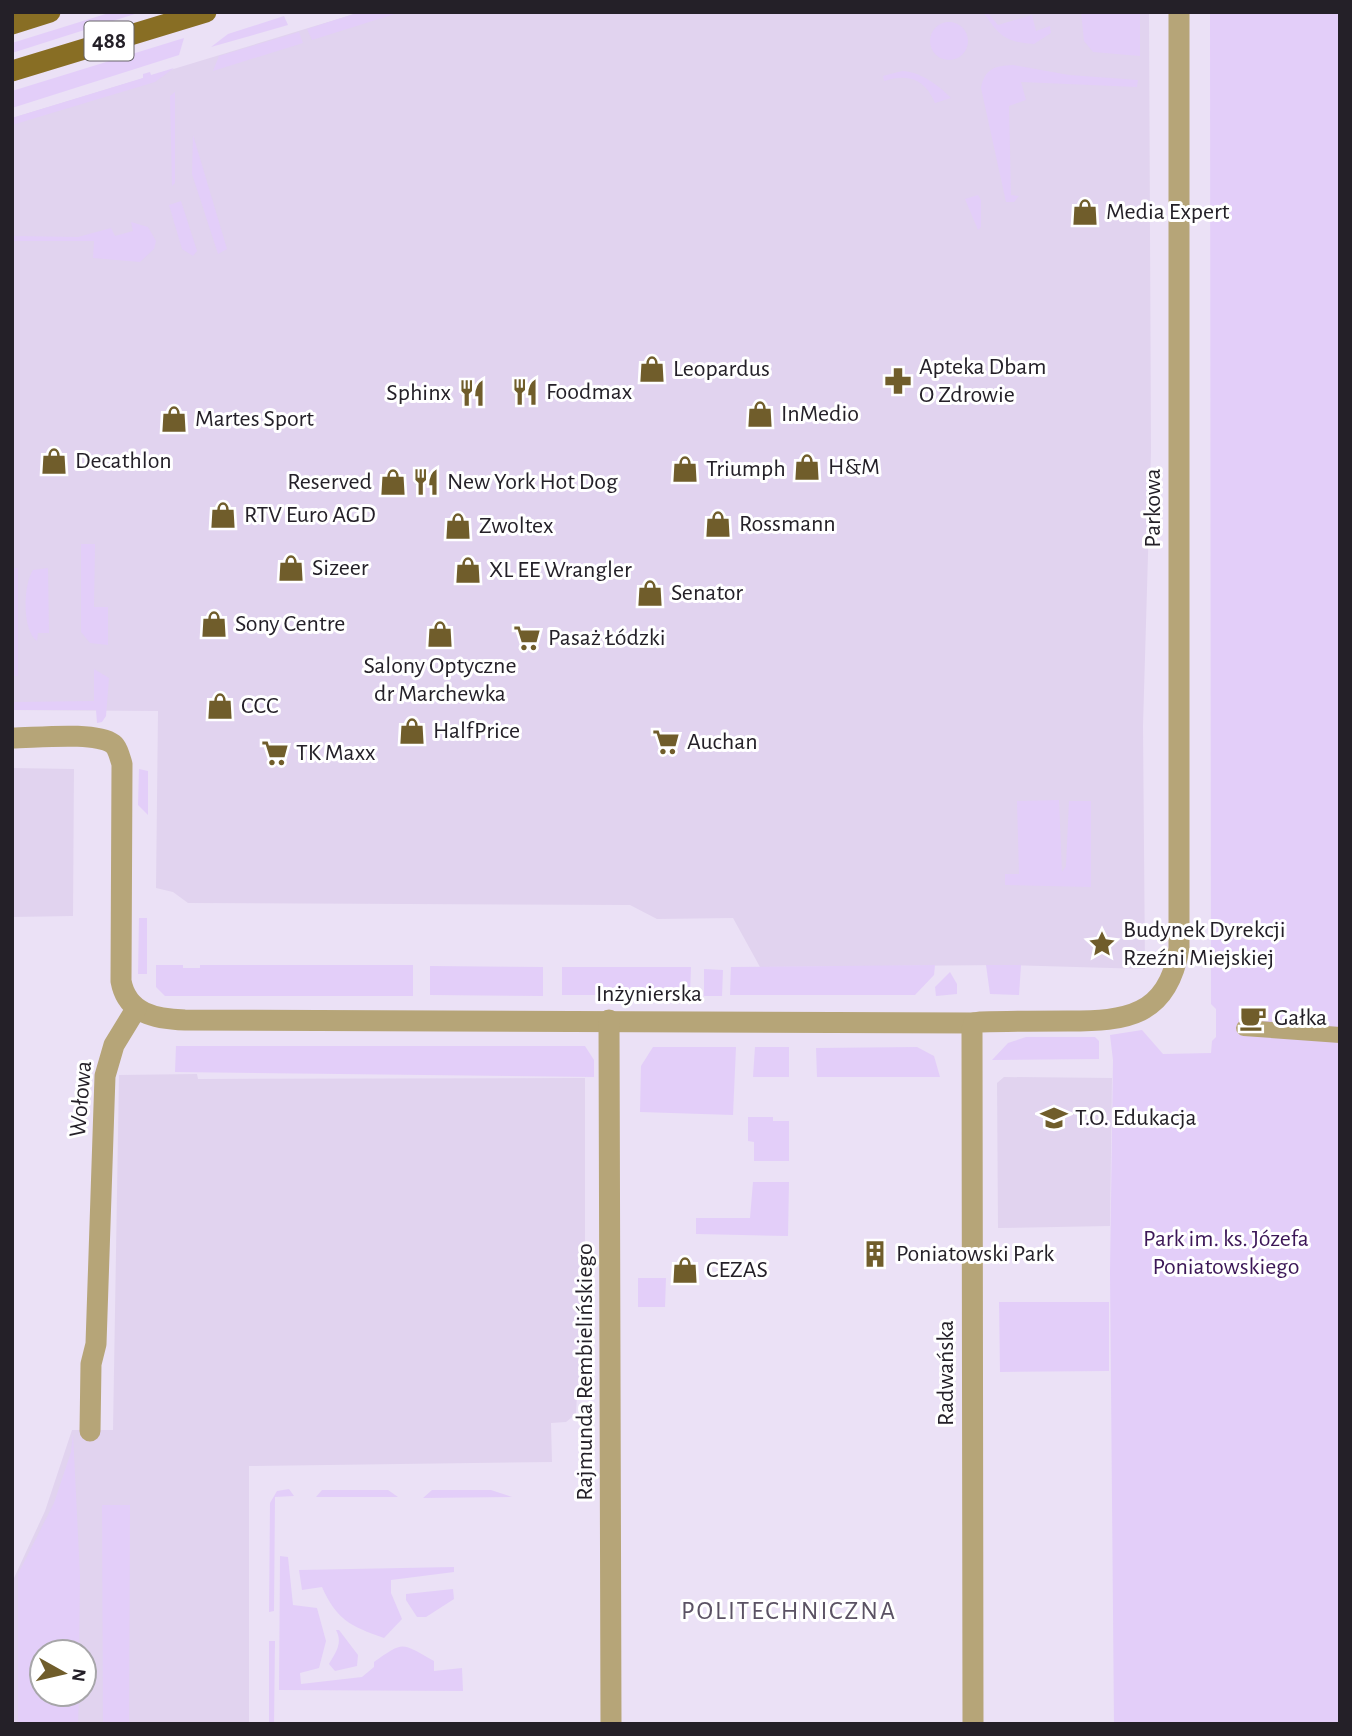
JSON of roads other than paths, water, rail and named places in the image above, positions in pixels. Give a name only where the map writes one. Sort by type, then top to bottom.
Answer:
[{"type":"main road","name":"488","points":[[12,24],[50,12]]},
{"type":"main road","name":"488","points":[[12,71],[206,12]]},
{"type":"street","name":"Parkowa","points":[[1158,998],[1171,980],[1179,949],[1179,12]]},
{"type":"street","points":[[12,738],[97,738],[112,744],[122,764],[121,981],[127,999],[136,1009]]},
{"type":"street","name":"Inżynierska","points":[[136,1009],[162,1019],[185,1020],[974,1023],[1117,1020],[1140,1012],[1158,998]]},
{"type":"street","name":"Wołowa","points":[[90,1431],[91,1364],[96,1344],[105,1076],[114,1045],[136,1009]]},
{"type":"street","name":"Rajmunda Rembielińskiego","points":[[609,1020],[611,1724]]},
{"type":"street","name":"Radwańska","points":[[973,1724],[971,1092],[974,1023]]},
{"type":"street","points":[[1244,1028],[1340,1035]]},
{"type":"place","name":"Media Expert","points":[[1085,212]]},
{"type":"place","name":"Leopardus","points":[[652,369]]},
{"type":"place","name":"Apteka Dbam O Zdrowie","points":[[898,381]]},
{"type":"place","name":"Foodmax","points":[[525,392]]},
{"type":"place","name":"Sphinx","points":[[472,393]]},
{"type":"place","name":"InMedio","points":[[760,414]]},
{"type":"place","name":"Martes Sport","points":[[174,419]]},
{"type":"place","name":"Decathlon","points":[[54,461]]},
{"type":"place","name":"H&M","points":[[807,467]]},
{"type":"place","name":"Triumph","points":[[685,469]]},
{"type":"place","name":"Reserved","points":[[393,482]]},
{"type":"place","name":"New York Hot Dog","points":[[426,482]]},
{"type":"place","name":"RTV Euro AGD","points":[[223,515]]},
{"type":"place","name":"Rossmann","points":[[718,524]]},
{"type":"place","name":"Zwoltex","points":[[458,526]]},
{"type":"place","name":"Sizeer","points":[[291,568]]},
{"type":"place","name":"XL EE Wrangler","points":[[468,570]]},
{"type":"place","name":"Senator","points":[[650,593]]},
{"type":"place","name":"Sony Centre","points":[[214,624]]},
{"type":"place","name":"Salony Optyczne dr Marchewka","points":[[440,634]]},
{"type":"place","name":"Pasaż Łódzki","points":[[527,638]]},
{"type":"place","name":"CCC","points":[[220,706]]},
{"type":"place","name":"HalfPrice","points":[[412,731]]},
{"type":"place","name":"Auchan","points":[[666,742]]},
{"type":"place","name":"TK Maxx","points":[[275,753]]},
{"type":"place","name":"Budynek Dyrekcji Rzeźni Miejskiej","points":[[1102,944]]},
{"type":"place","name":"Gałka","points":[[1253,1018]]},
{"type":"place","name":"T.O. Edukacja","points":[[1054,1118]]},
{"type":"place","name":"Poniatowski Park","points":[[875,1254]]},
{"type":"place","name":"CEZAS","points":[[685,1270]]},
{"type":"district","name":"POLITECHNICZNA","points":[[789,1611]]},
{"type":"park label","name":"Park im. ks. Józefa Poniatowskiego","points":[[1226,1253]]}]
